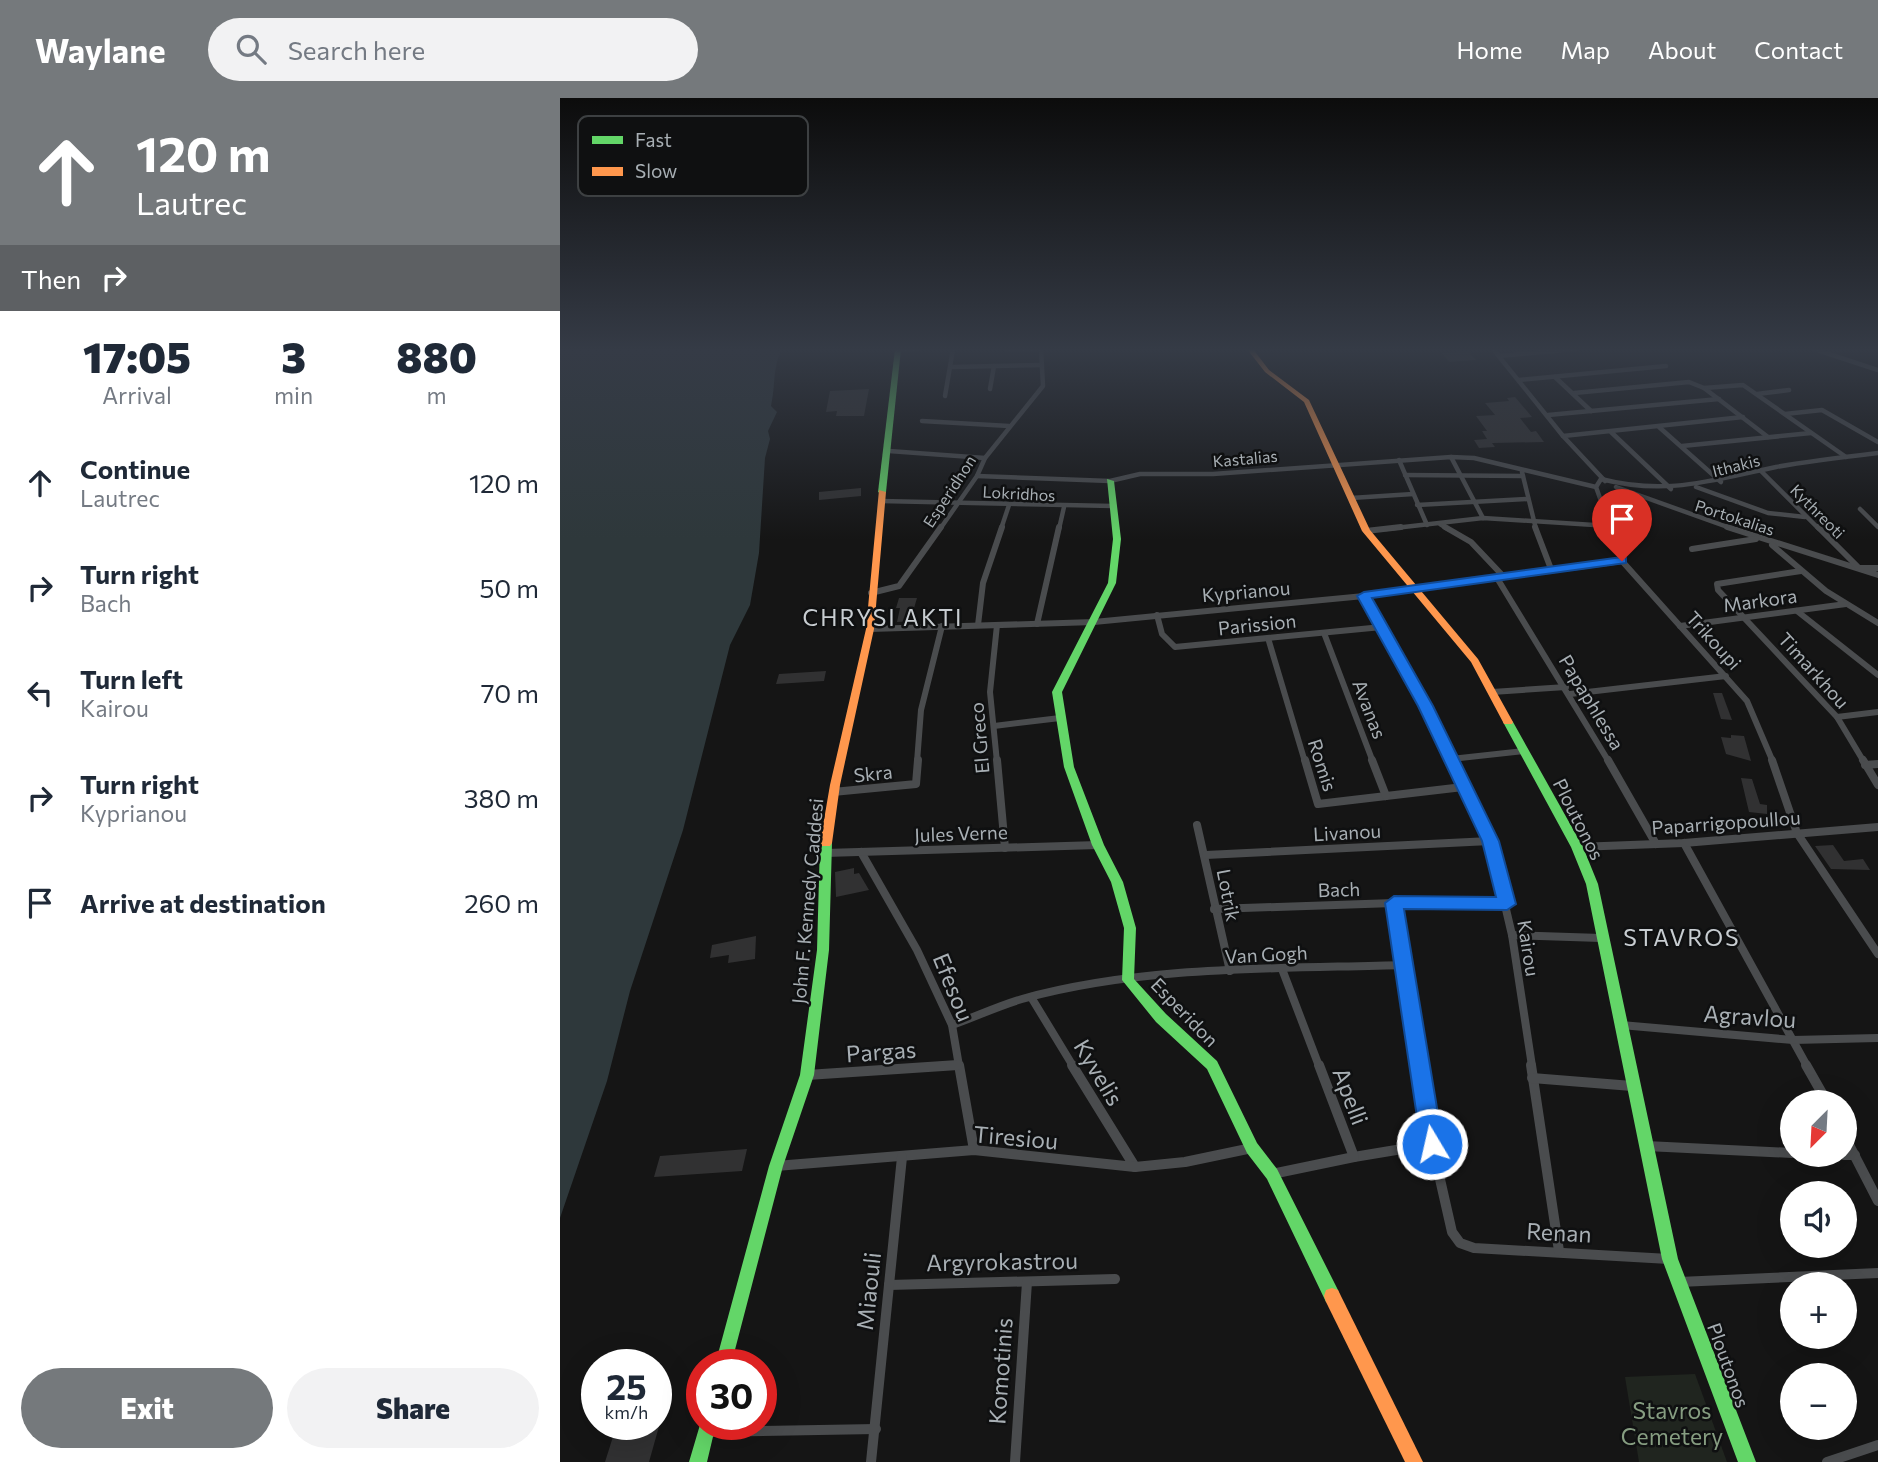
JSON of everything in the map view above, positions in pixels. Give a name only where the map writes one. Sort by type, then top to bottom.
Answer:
[{"type":"street","name":"John F. Kennedy Caddesi","points":[[727,1349],[776,1166],[807,1076],[822,950],[825,853],[833,792],[870,629],[871,593],[892,413]]},
{"type":"street","name":"Esperidhon","points":[[871,593],[899,586],[977,476],[985,458],[1020,413]]},
{"type":"street","name":"Ploutonos","points":[[1312,413],[1366,531],[1475,661],[1577,847],[1592,884],[1644,1146],[1670,1259],[1747,1462]]},
{"type":"street","points":[[1546,413],[1563,436],[1743,417]]},
{"type":"street","points":[[1548,415],[1573,413]]},
{"type":"street","points":[[1737,413],[1768,437]]},
{"type":"street","points":[[1785,414],[1797,413]]},
{"type":"street","points":[[1827,413],[1878,442]]},
{"type":"street","points":[[1785,414],[1846,457]]},
{"type":"street","points":[[922,421],[1009,426]]},
{"type":"street","points":[[1658,427],[1721,482]]},
{"type":"street","points":[[1611,432],[1671,490]]},
{"type":"street","points":[[1682,446],[1811,433]]},
{"type":"street","name":"Portokalias","points":[[1563,436],[1601,479],[1626,492],[1769,542],[1878,575]]},
{"type":"street","points":[[889,451],[985,458]]},
{"type":"street","name":"Ithakis","points":[[1601,479],[1642,489],[1671,490],[1721,482],[1761,471],[1878,453]]},
{"type":"street","name":"Kastalias","points":[[977,476],[1110,481],[1140,474],[1213,474],[1336,463],[1451,457],[1474,458],[1597,487]]},
{"type":"street","points":[[1451,457],[1483,518]]},
{"type":"street","points":[[1399,460],[1427,525]]},
{"type":"street","points":[[1520,468],[1533,521],[1551,569]]},
{"type":"street","name":"Kythreoti","points":[[1761,471],[1859,568]]},
{"type":"street","points":[[1405,475],[1523,476]]},
{"type":"street","points":[[1597,487],[1601,479]]},
{"type":"street","name":"Esperidon","points":[[1110,481],[1117,539],[1112,583],[1057,692],[1069,767],[1098,845],[1116,882],[1130,928],[1128,980],[1161,1018],[1212,1065],[1252,1148],[1272,1174],[1414,1462]]},
{"type":"street","name":"Trikoupi","points":[[1597,487],[1622,561],[1746,701],[1763,733],[1797,832],[1878,954]]},
{"type":"street","points":[[1696,487],[1768,513],[1806,517]]},
{"type":"street","points":[[1351,498],[1413,494]]},
{"type":"street","points":[[1418,505],[1528,499]]},
{"type":"street","name":"Lokridhos","points":[[881,501],[1113,506]]},
{"type":"street","points":[[978,625],[983,583],[1009,505]]},
{"type":"street","points":[[1037,624],[1064,507]]},
{"type":"street","points":[[1860,509],[1876,524]]},
{"type":"street","points":[[1366,531],[1483,518],[1610,526]]},
{"type":"street","name":"Papaphlessa","points":[[1440,524],[1471,542],[1500,577],[1656,844]]},
{"type":"street","points":[[1692,550],[1759,538]]},
{"type":"street","points":[[1769,542],[1801,571],[1846,604],[1878,623]]},
{"type":"street","name":"Kyprianou","points":[[870,629],[1094,622],[1364,596],[1622,561]]},
{"type":"street","points":[[1859,568],[1878,568]]},
{"type":"street","name":"Timarkhou","points":[[1801,571],[1717,584],[1718,590],[1837,717],[1878,785]]},
{"type":"street","name":"Kairou","points":[[1364,596],[1451,760],[1490,841],[1507,904],[1559,1251]]},
{"type":"street","name":"Markora","points":[[1680,626],[1846,604]]},
{"type":"street","points":[[1797,611],[1878,675]]},
{"type":"street","name":"Parission","points":[[1157,615],[1159,631],[1166,642],[1175,647],[1382,627]]},
{"type":"street","name":"El Greco","points":[[997,625],[990,692],[1005,848]]},
{"type":"street","name":"Skra","points":[[833,792],[916,784],[921,710],[942,626]]},
{"type":"street","name":"Avanas","points":[[1324,633],[1386,796]]},
{"type":"street","name":"Romis","points":[[1268,638],[1318,804],[1463,786]]},
{"type":"street","points":[[1492,692],[1568,690],[1726,676]]},
{"type":"street","points":[[1837,717],[1878,712]]},
{"type":"street","points":[[994,726],[1060,718]]},
{"type":"street","points":[[1451,760],[1524,751]]},
{"type":"street","points":[[1865,765],[1878,764]]},
{"type":"street","name":"Lotrik","points":[[1197,825],[1206,855],[1214,909],[1230,971]]},
{"type":"street","name":"Paparrigopoullou","points":[[1577,847],[1685,843],[1878,827]]},
{"type":"street","name":"Livanou","points":[[1206,855],[1490,841]]},
{"type":"street","points":[[1685,843],[1820,1090]]},
{"type":"street","name":"Jules Verne","points":[[825,853],[1098,845]]},
{"type":"street","name":"Efesou","points":[[861,852],[918,950],[952,1025],[974,1150]]},
{"type":"street","points":[[1272,1174],[1432,1144],[1394,903]]},
{"type":"street","name":"Bach","points":[[1214,909],[1394,903],[1507,904]]},
{"type":"street","points":[[1512,935],[1601,938]]},
{"type":"street","name":"Van Gogh","points":[[952,1025],[1031,997],[1128,980],[1230,971],[1405,965]]},
{"type":"street","name":"Apelli","points":[[1282,969],[1354,1157]]},
{"type":"street","name":"Kyvelis","points":[[1031,997],[1135,1167]]},
{"type":"street","name":"Agravlou","points":[[1620,1025],[1793,1040],[1878,1038]]},
{"type":"street","name":"Pargas","points":[[807,1076],[958,1065]]},
{"type":"street","points":[[1532,1078],[1632,1086]]},
{"type":"street","name":"Renan","points":[[1432,1144],[1452,1232],[1460,1243],[1474,1248],[1670,1259]]},
{"type":"street","points":[[1644,1146],[1780,1152]]},
{"type":"street","name":"Tiresiou","points":[[776,1166],[974,1150],[1135,1167],[1185,1162],[1252,1148]]},
{"type":"street","name":"Miaouli","points":[[871,1462],[902,1157]]},
{"type":"street","points":[[1857,1166],[1878,1200]]},
{"type":"street","points":[[1679,1282],[1878,1273]]},
{"type":"street","name":"Argyrokastrou","points":[[890,1285],[1115,1279]]},
{"type":"street","name":"Komotinis","points":[[1015,1462],[1027,1282]]},
{"type":"street","points":[[777,1428],[876,1429]]},
{"type":"street","points":[[698,1462],[704,1440]]},
{"type":"street","points":[[1827,1462],[1878,1445]]},
{"type":"green space","name":"Stavros Cemetery","points":[[1695,1374],[1727,1462],[1639,1462],[1625,1377]]},
{"type":"shaded area","points":[[560,413],[777,413],[768,431],[770,439],[765,458],[759,553],[750,605],[730,645],[683,830],[630,991],[607,1081],[560,1218]]},
{"type":"building","points":[[837,413],[865,413],[864,416],[836,416]]},
{"type":"building","points":[[1493,413],[1528,413],[1532,417],[1520,418],[1531,432],[1536,431],[1544,442],[1492,443],[1495,447],[1479,448],[1474,440],[1487,439],[1482,431],[1487,431],[1476,416],[1495,415]]},
{"type":"building","points":[[861,488],[861,496],[819,500],[819,492]]},
{"type":"building","points":[[899,598],[917,598],[912,615],[917,614],[916,621],[897,622],[900,608],[896,608]]},
{"type":"building","points":[[826,671],[824,681],[776,684],[779,674]]},
{"type":"building","points":[[1713,693],[1722,693],[1732,720],[1721,719]]},
{"type":"building","points":[[1731,735],[1744,736],[1751,761],[1726,754],[1721,737],[1731,738]]},
{"type":"building","points":[[1741,778],[1752,779],[1760,804],[1767,805],[1767,814],[1749,812]]},
{"type":"building","points":[[1833,845],[1844,861],[1863,859],[1870,870],[1831,869],[1815,846]]},
{"type":"building","points":[[854,868],[854,874],[859,873],[869,890],[836,897],[835,872]]},
{"type":"building","points":[[756,936],[755,959],[728,963],[729,955],[710,958],[712,945]]},
{"type":"building","points":[[747,1149],[742,1171],[654,1177],[660,1156]]},
{"type":"building","points":[[612,1440],[655,1440],[649,1462],[605,1462]]},
{"type":"traffic: fast","points":[[882,492],[891,413]]},
{"type":"traffic: fast","points":[[1110,481],[1117,539],[1112,583],[1057,692],[1069,767],[1098,845],[1117,882],[1130,928],[1128,980],[1161,1018],[1212,1065],[1252,1148],[1272,1174],[1332,1296]]},
{"type":"traffic: fast","points":[[1508,722],[1577,847],[1592,884],[1670,1259],[1747,1462]]},
{"type":"traffic: fast","points":[[727,1349],[776,1166],[807,1075],[823,950],[826,843]]},
{"type":"traffic: fast","points":[[698,1462],[704,1440]]},
{"type":"traffic: slow","points":[[1312,413],[1366,531],[1475,661],[1508,722]]},
{"type":"traffic: slow","points":[[826,843],[835,785],[870,629],[882,492]]},
{"type":"traffic: slow","points":[[1332,1296],[1414,1462]]},
{"type":"district","name":"CHRYSI AKTI","points":[[883,617]]},
{"type":"district","name":"STAVROS","points":[[1682,937]]},
{"type":"route","points":[[1432,1144],[1394,903],[1507,904],[1490,841],[1426,706],[1364,596],[1622,561]]}]
